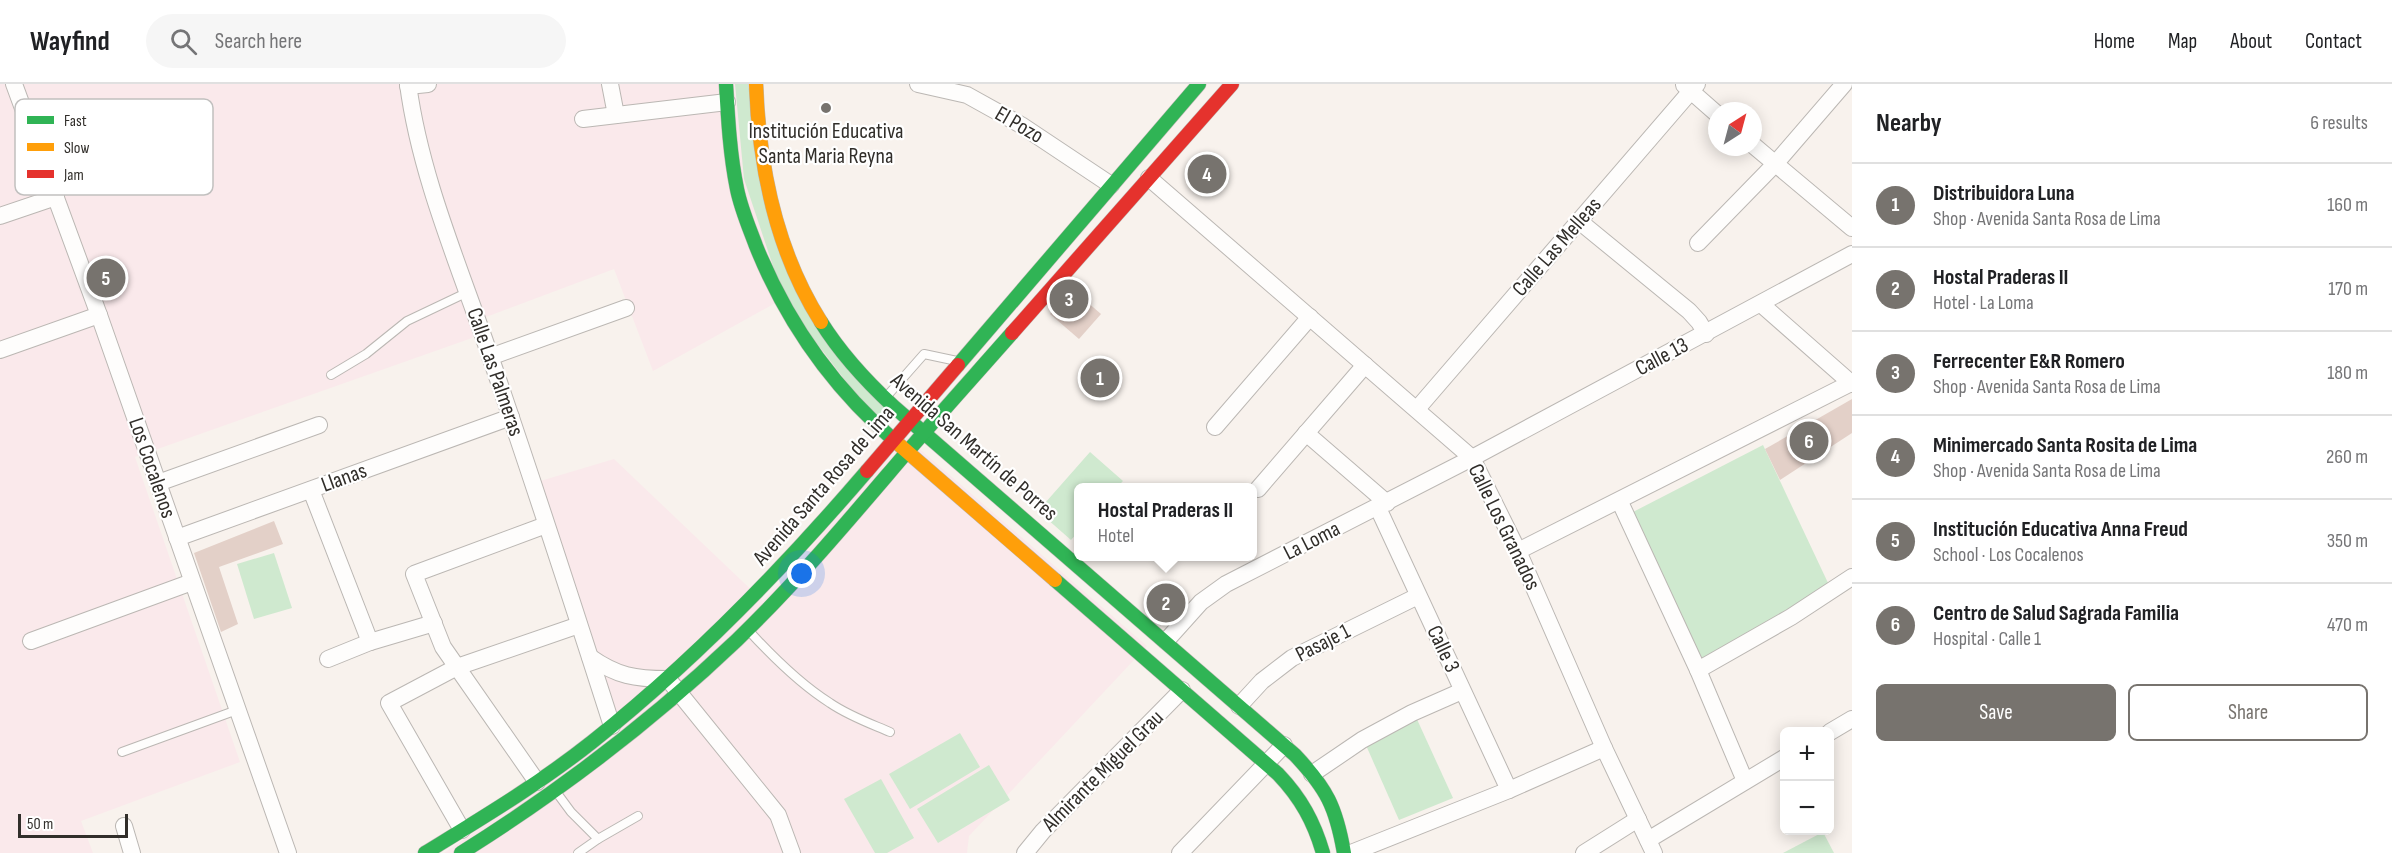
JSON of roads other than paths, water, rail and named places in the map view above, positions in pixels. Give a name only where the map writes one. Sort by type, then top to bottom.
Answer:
[{"type":"main road","name":"Avenida San Martín de Porres","points":[[726,84],[727,102],[751,187],[763,266],[778,300],[820,364],[846,396],[893,441],[1292,787],[1312,815],[1323,853]]},
{"type":"main road","name":"Avenida San Martín de Porres","points":[[756,84],[751,187],[835,342],[859,372],[924,433],[1166,641],[1284,746],[1312,774],[1332,804],[1344,853]]},
{"type":"main road","name":"Avenida Santa Rosa de Lima","points":[[425,853],[537,782],[612,726],[716,635],[798,552],[1198,84]]},
{"type":"main road","name":"Avenida Santa Rosa de Lima","points":[[461,853],[610,751],[746,629],[819,556],[907,452],[1232,84]]},
{"type":"main road","points":[[763,266],[789,256]]},
{"type":"street","name":"Los Cocalenos","points":[[14,84],[20,99]]},
{"type":"street","points":[[408,85],[428,84]]},
{"type":"street","points":[[610,84],[616,115]]},
{"type":"street","name":"El Pozo","points":[[918,84],[969,90],[1111,185]]},
{"type":"street","points":[[1698,243],[1775,164],[1844,84]]},
{"type":"street","name":"Calle Las Palmeras","points":[[408,85],[423,157],[612,726]]},
{"type":"street","points":[[1690,86],[1708,105]]},
{"type":"street","name":"Calle Las Melleas","points":[[1417,410],[1579,221],[1690,86]]},
{"type":"street","points":[[583,119],[727,102]]},
{"type":"street","points":[[1762,153],[1852,228]]},
{"type":"street","name":"Calle Los Granados","points":[[1149,178],[1472,458],[1518,551],[1604,748],[1651,846]]},
{"type":"street","name":"Los Cocalenos","points":[[56,197],[288,853]]},
{"type":"street","points":[[0,216],[56,197]]},
{"type":"street","points":[[1579,221],[1689,311],[1706,334]]},
{"type":"street","name":"Calle 13","points":[[1472,458],[1852,254]]},
{"type":"street","points":[[1518,551],[1852,384],[1761,304]]},
{"type":"street","points":[[490,357],[626,308]]},
{"type":"street","points":[[0,350],[99,315]]},
{"type":"street","points":[[1215,427],[1310,317]]},
{"type":"street","points":[[1258,489],[1365,365]]},
{"type":"street","name":"Llanas","points":[[177,538],[511,417]]},
{"type":"street","points":[[158,483],[319,425]]},
{"type":"street","points":[[1306,434],[1382,505]]},
{"type":"street","name":"La Loma","points":[[1166,641],[1201,602],[1226,584],[1472,458]]},
{"type":"street","points":[[311,490],[370,642]]},
{"type":"street","points":[[1620,502],[1698,670],[1745,781]]},
{"type":"street","name":"Calle 3","points":[[1382,505],[1418,596],[1509,790]]},
{"type":"street","points":[[537,782],[443,647],[414,574],[546,525]]},
{"type":"street","points":[[1698,670],[1791,617],[1852,577]]},
{"type":"street","points":[[31,641],[192,582]]},
{"type":"street","name":"Pasaje 1","points":[[1239,706],[1262,681],[1292,658],[1418,596]]},
{"type":"street","points":[[327,659],[370,642],[434,623]]},
{"type":"street","points":[[462,830],[390,703],[457,667],[579,625]]},
{"type":"street","points":[[590,657],[606,668],[621,674],[636,678],[668,679],[778,815],[792,853]]},
{"type":"street","name":"Almirante Miguel Grau","points":[[1025,853],[1043,831],[1182,690]]},
{"type":"street","points":[[1312,774],[1362,740],[1412,713],[1462,691]]},
{"type":"street","points":[[1834,730],[1852,719]]},
{"type":"street","points":[[1180,853],[1198,846],[1267,763],[1284,746]]},
{"type":"street","points":[[1351,853],[1509,790],[1604,748]]},
{"type":"street","points":[[1651,846],[1745,781],[1780,761]]},
{"type":"street","points":[[1584,853],[1638,819]]},
{"type":"street","points":[[124,826],[132,853]]},
{"type":"lane","points":[[331,375],[366,354],[407,321],[468,292]]},
{"type":"lane","points":[[886,398],[924,354],[960,361]]},
{"type":"lane","points":[[746,629],[829,703],[850,715],[890,732]]},
{"type":"lane","points":[[122,752],[227,716],[237,710]]},
{"type":"lane","points":[[555,790],[571,812],[598,839]]},
{"type":"lane","points":[[578,853],[638,816]]},
{"type":"place","name":"Institución Educativa Santa Maria Reyna","points":[[826,108]]},
{"type":"place","name":"Minimercado Santa Rosita de Lima","points":[[1207,174]]},
{"type":"place","name":"Institución Educativa Anna Freud","points":[[106,278]]},
{"type":"place","name":"Ferrecenter E&R Romero","points":[[1069,299]]},
{"type":"place","name":"Distribuidora Luna","points":[[1100,378]]},
{"type":"place","name":"Centro de Salud Sagrada Familia","points":[[1809,441]]},
{"type":"place","name":"Hostal Praderas II","points":[[1166,603]]}]
